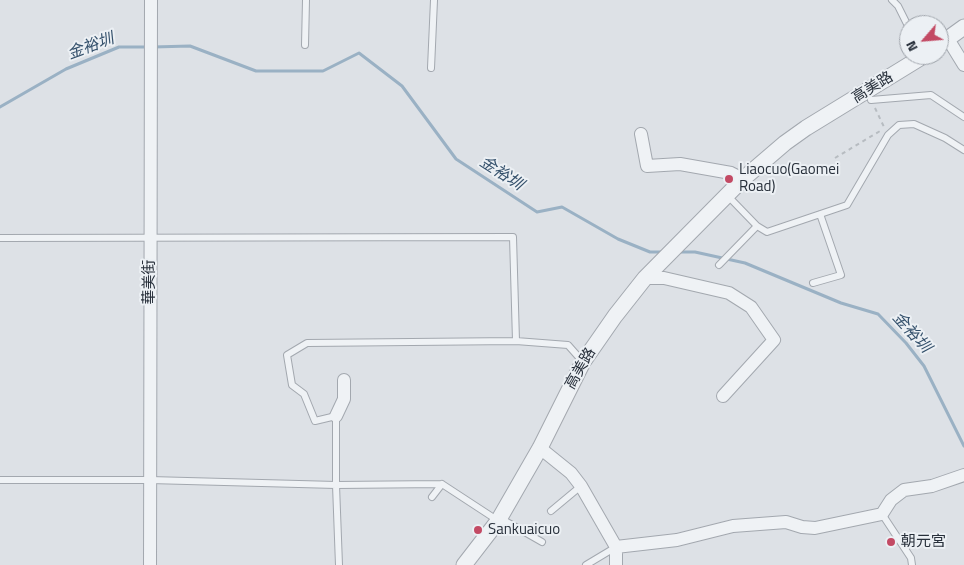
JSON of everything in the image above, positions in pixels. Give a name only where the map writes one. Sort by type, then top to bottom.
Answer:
[{"type":"street","name":"華美街","points":[[150,565],[151,0]]},
{"type":"street","points":[[949,38],[964,27]]},
{"type":"street","points":[[949,49],[964,65]]},
{"type":"street","name":"高美路","points":[[464,565],[499,519],[540,448],[583,362],[615,316],[645,278],[727,195],[785,142],[908,65]]},
{"type":"street","points":[[641,134],[647,166],[680,164],[731,173],[743,180]]},
{"type":"street","points":[[645,278],[664,278],[729,292],[751,307],[774,340],[723,396]]},
{"type":"street","points":[[336,416],[344,399],[344,380]]},
{"type":"street","points":[[540,448],[571,473],[581,486],[616,547],[616,565]]},
{"type":"street","points":[[616,547],[676,540],[733,526],[786,522],[802,527],[815,528],[882,514],[891,500],[904,490],[932,486],[964,475]]},
{"type":"lane","points":[[305,45],[306,0]]},
{"type":"lane","points":[[431,68],[434,0]]},
{"type":"lane","points":[[892,0],[901,15]]},
{"type":"lane","name":"高美路","points":[[871,100],[931,96],[964,117]]},
{"type":"lane","points":[[727,195],[757,226],[766,232],[847,205],[888,135],[899,125],[914,124],[945,138],[964,150]]},
{"type":"lane","points":[[812,283],[840,275],[820,214]]},
{"type":"lane","points":[[719,265],[757,226]]},
{"type":"lane","points":[[0,238],[513,237],[516,341]]},
{"type":"lane","points":[[339,565],[336,416],[315,421],[304,394],[292,385],[287,355],[306,343],[516,341],[568,345],[583,362]]},
{"type":"lane","points":[[0,480],[150,480],[336,485],[442,484],[499,519],[542,542]]},
{"type":"lane","points":[[432,497],[442,484]]},
{"type":"lane","points":[[550,511],[581,486]]},
{"type":"lane","points":[[882,514],[911,558],[912,565]]},
{"type":"lane","points":[[586,565],[616,547]]},
{"type":"path","points":[[871,100],[888,135]]},
{"type":"path","points":[[835,158],[884,129]]},
{"type":"waterway","name":"金裕圳","points":[[153,47],[190,46],[256,71],[323,71],[359,53],[402,86],[456,159],[537,212],[562,207],[618,239],[650,252],[663,252]]},
{"type":"waterway","name":"金裕圳","points":[[0,107],[66,69],[119,47],[147,47]]},
{"type":"waterway","name":"金裕圳","points":[[677,252],[695,252],[745,263],[841,303],[878,314],[906,343],[924,366],[964,446]]},
{"type":"place","name":"Liaocuo(Gaomei Road)","points":[[729,179]]},
{"type":"place","name":"Sankuaicuo","points":[[478,530]]},
{"type":"place","name":"朝元宮","points":[[891,542]]}]
